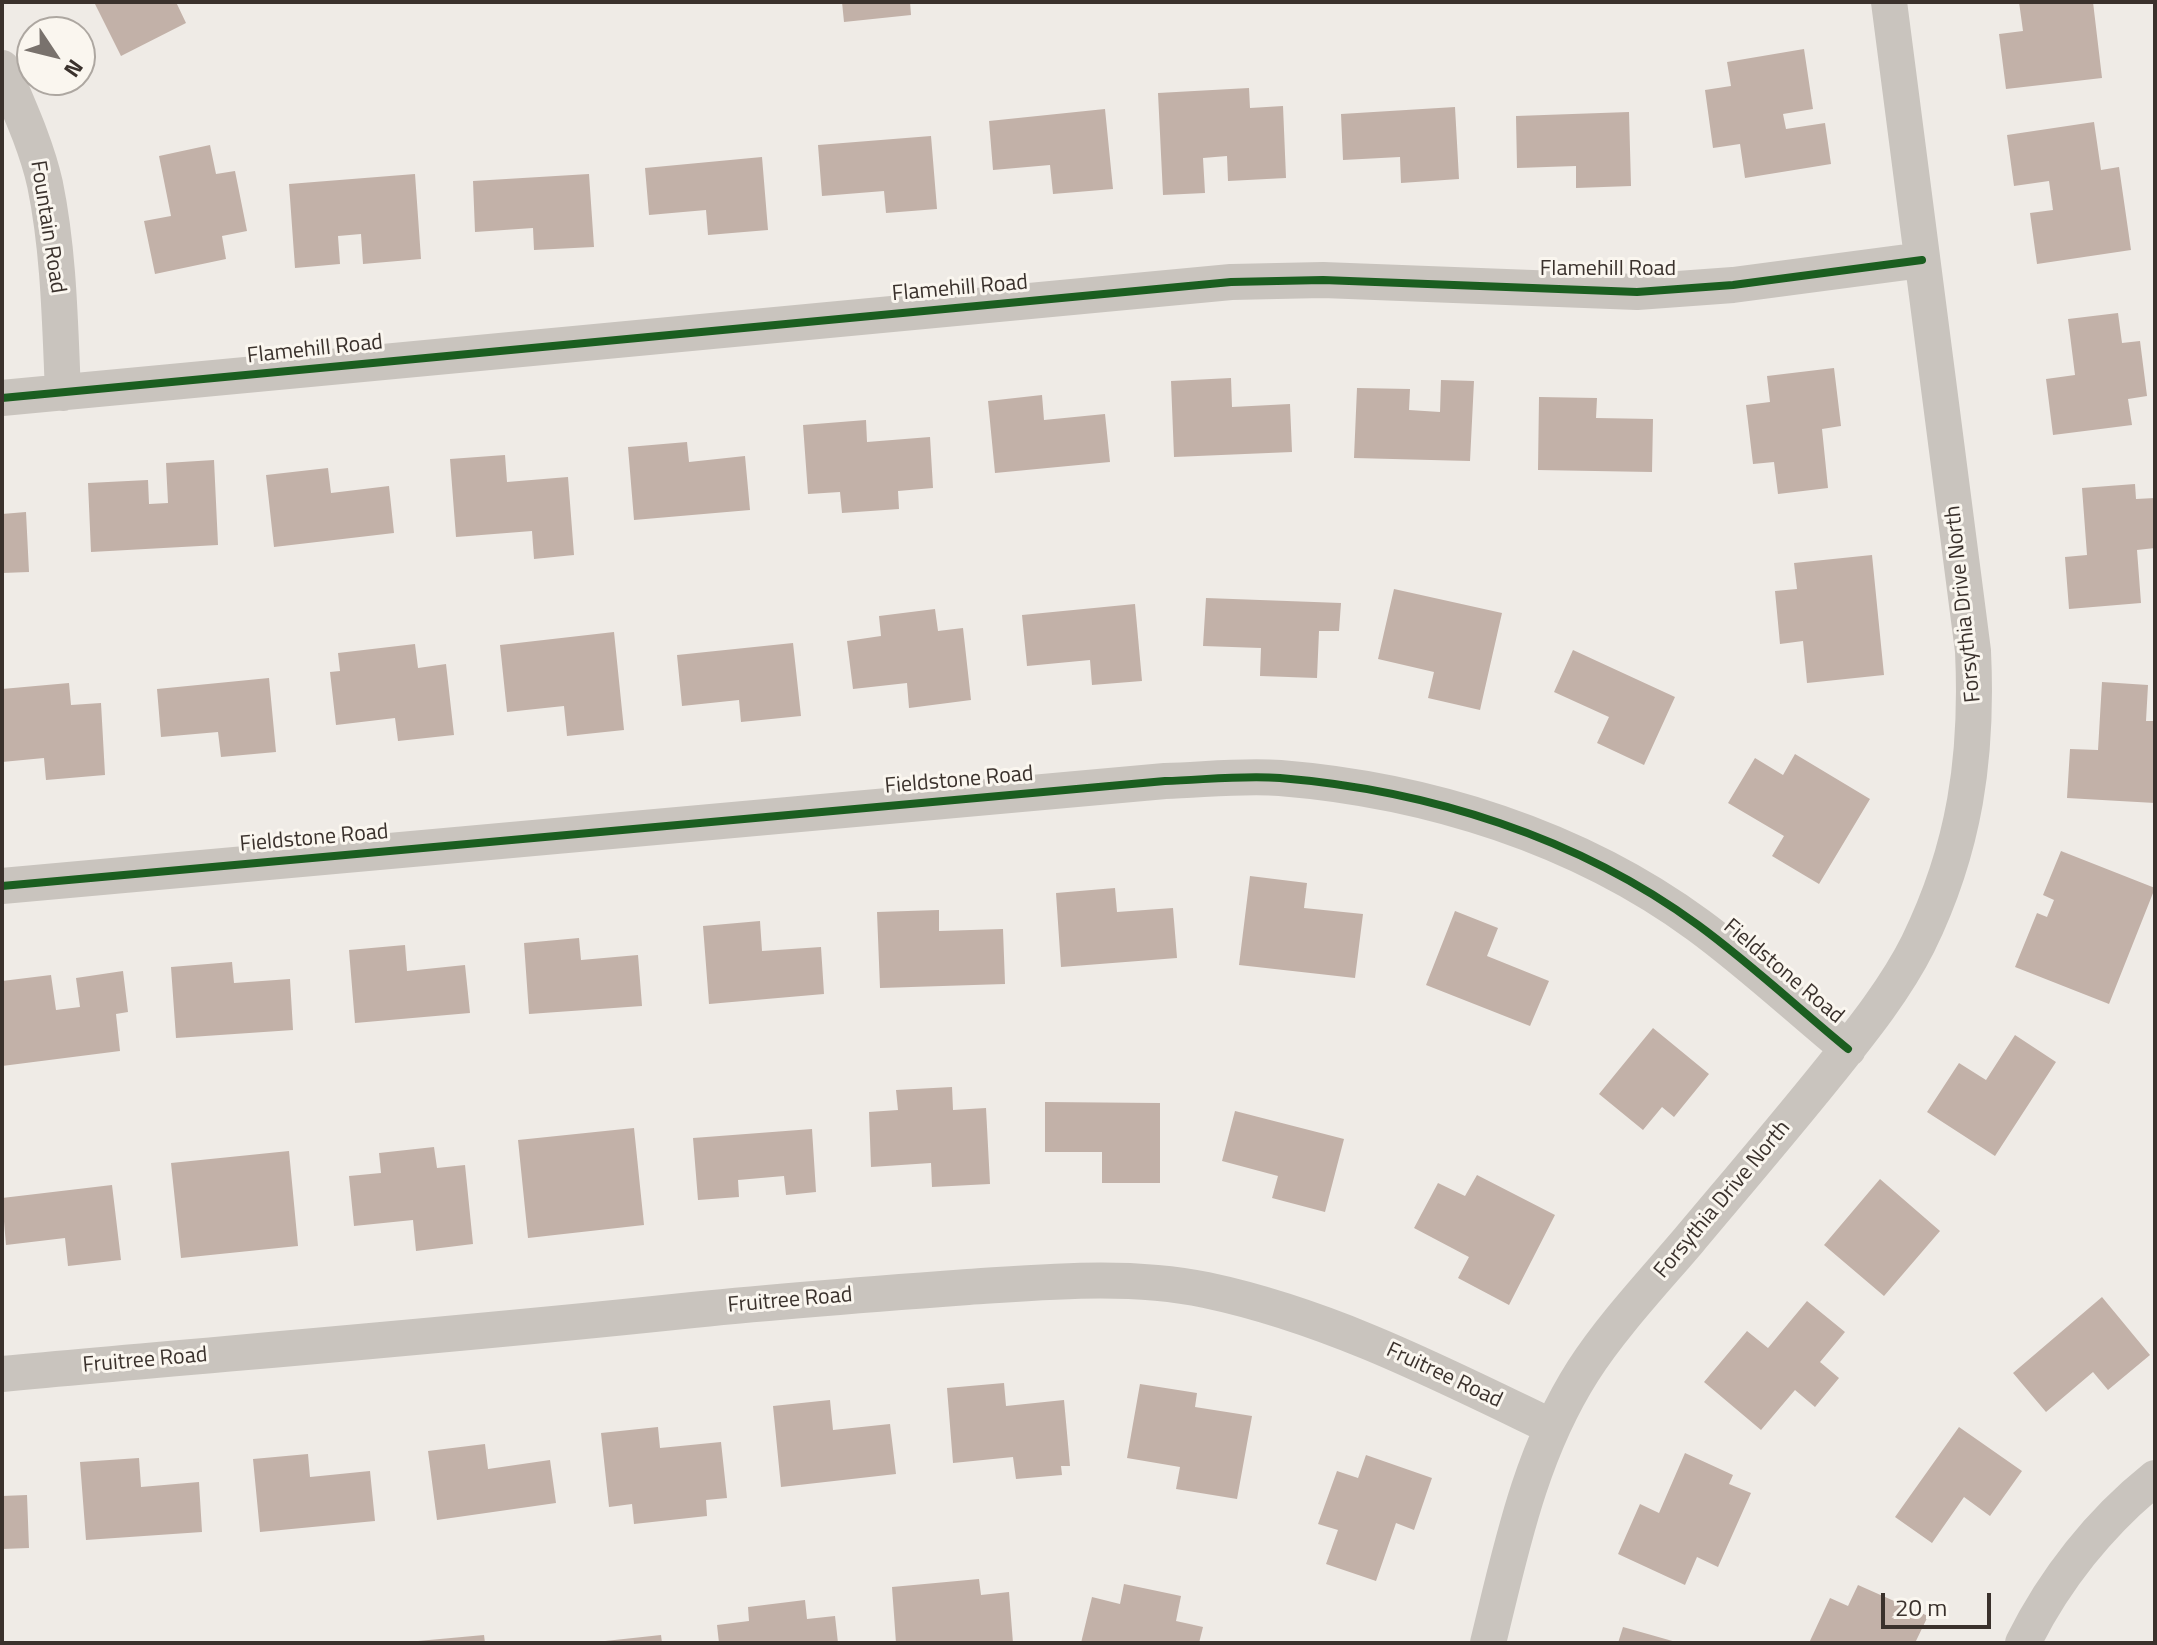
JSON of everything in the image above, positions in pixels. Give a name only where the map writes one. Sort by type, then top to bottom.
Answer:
[{"type":"street","name":"Forsythia Drive North","points":[[1488,1643],[1535,1464],[1583,1370],[1643,1293],[1787,1125],[1875,1012],[1917,945],[1942,885],[1960,827],[1971,770],[1975,703],[1973,651],[1889,2]]},
{"type":"street","name":"Fountain Road","points":[[2,68],[33,142],[45,185],[58,285],[63,393]]},
{"type":"street","name":"Flamehill Road","points":[[2,398],[1231,282],[1323,280],[1637,292],[1733,285],[1922,260]]},
{"type":"street","name":"Fieldstone Road","points":[[2,886],[1165,781],[1277,778],[1360,787],[1442,804],[1508,826],[1580,856],[1698,925],[1848,1049]]},
{"type":"street","name":"Fruitree Road","points":[[2,1374],[582,1322],[812,1298],[1059,1281],[1142,1281],[1205,1290],[1312,1318],[1424,1365],[1552,1427]]},
{"type":"street","points":[[2023,1643],[2037,1614],[2090,1540],[2155,1478]]},
{"type":"building","points":[[176,2],[186,23],[121,56],[95,4]]},
{"type":"building","points":[[842,2],[910,2],[911,15],[844,22]]},
{"type":"building","points":[[2019,2],[2093,2],[2102,78],[2006,89],[1999,34],[2023,31]]},
{"type":"building","points":[[1804,49],[1813,109],[1783,114],[1786,129],[1825,123],[1831,164],[1745,178],[1740,144],[1713,148],[1705,90],[1731,86],[1727,62]]},
{"type":"building","points":[[1249,88],[1250,108],[1283,106],[1286,178],[1228,181],[1227,156],[1203,158],[1205,193],[1163,195],[1158,93]]},
{"type":"building","points":[[1455,107],[1459,179],[1401,183],[1400,157],[1343,160],[1341,114]]},
{"type":"building","points":[[1105,109],[1113,189],[1053,194],[1050,165],[993,170],[989,121]]},
{"type":"building","points":[[1629,112],[1631,186],[1576,188],[1576,166],[1517,168],[1516,116]]},
{"type":"building","points":[[2094,122],[2101,170],[2119,167],[2131,250],[2037,264],[2030,213],[2053,210],[2049,181],[2014,186],[2007,135]]},
{"type":"building","points":[[931,136],[937,209],[886,213],[884,191],[822,196],[818,145]]},
{"type":"building","points":[[210,145],[216,174],[235,171],[247,231],[222,236],[226,259],[155,274],[144,221],[171,216],[159,156]]},
{"type":"building","points":[[762,157],[768,230],[708,235],[706,210],[649,215],[645,168]]},
{"type":"building","points":[[415,174],[421,259],[363,264],[361,234],[338,236],[340,264],[295,268],[289,184]]},
{"type":"building","points":[[589,174],[594,247],[534,250],[533,228],[475,232],[473,181]]},
{"type":"building","points":[[2118,313],[2122,343],[2140,341],[2147,396],[2128,399],[2132,425],[2053,435],[2046,379],[2075,375],[2068,319]]},
{"type":"building","points":[[1834,368],[1841,426],[1822,429],[1828,488],[1778,494],[1774,462],[1753,464],[1746,405],[1770,402],[1767,376]]},
{"type":"building","points":[[1231,378],[1232,407],[1290,404],[1292,452],[1174,457],[1171,381]]},
{"type":"building","points":[[1441,380],[1474,381],[1470,461],[1354,458],[1357,388],[1410,389],[1409,410],[1440,412]]},
{"type":"building","points":[[1042,395],[1044,420],[1105,414],[1110,462],[995,473],[988,401]]},
{"type":"building","points":[[1539,397],[1597,398],[1596,418],[1653,419],[1652,472],[1538,470]]},
{"type":"building","points":[[866,420],[867,442],[930,437],[933,488],[898,491],[899,509],[842,513],[840,492],[808,494],[803,425]]},
{"type":"building","points":[[687,442],[689,462],[745,456],[750,510],[634,520],[628,447]]},
{"type":"building","points":[[505,455],[507,482],[568,477],[574,555],[534,559],[532,531],[456,537],[450,459]]},
{"type":"building","points":[[214,460],[218,545],[91,552],[88,483],[148,480],[149,504],[168,503],[166,463]]},
{"type":"building","points":[[328,468],[331,493],[389,486],[394,533],[274,547],[266,475]]},
{"type":"building","points":[[2135,484],[2136,499],[2155,498],[2155,548],[2137,550],[2141,603],[2069,609],[2065,557],[2087,555],[2082,488]]},
{"type":"building","points":[[26,512],[29,572],[2,573],[2,514]]},
{"type":"building","points":[[1872,555],[1884,675],[1807,683],[1803,641],[1780,644],[1775,591],[1797,589],[1794,563]]},
{"type":"building","points":[[1394,589],[1502,613],[1480,710],[1428,698],[1434,672],[1378,659]]},
{"type":"building","points":[[1206,598],[1341,603],[1339,631],[1319,631],[1317,678],[1260,676],[1261,648],[1203,646]]},
{"type":"building","points":[[1135,604],[1142,681],[1092,685],[1090,660],[1027,666],[1022,615]]},
{"type":"building","points":[[935,609],[938,631],[963,628],[971,700],[909,708],[907,683],[853,689],[847,641],[881,636],[879,616]]},
{"type":"building","points":[[614,632],[624,730],[567,736],[564,706],[507,712],[500,645]]},
{"type":"building","points":[[793,643],[801,716],[741,722],[739,700],[682,706],[677,655]]},
{"type":"building","points":[[415,644],[418,668],[446,664],[454,735],[398,741],[395,718],[336,725],[330,672],[340,671],[338,653]]},
{"type":"building","points":[[1573,650],[1675,697],[1644,765],[1597,743],[1609,717],[1554,692]]},
{"type":"building","points":[[269,678],[276,752],[221,757],[218,732],[161,737],[157,689]]},
{"type":"building","points":[[2102,682],[2148,685],[2146,721],[2155,721],[2155,803],[2067,798],[2070,749],[2098,750]]},
{"type":"building","points":[[69,683],[71,705],[101,703],[105,775],[46,780],[44,758],[2,762],[2,689]]},
{"type":"building","points":[[1795,754],[1870,799],[1819,884],[1772,856],[1784,836],[1728,803],[1755,758],[1783,775]]},
{"type":"building","points":[[2061,851],[2155,888],[2109,1004],[2015,967],[2037,913],[2047,917],[2054,900],[2043,895]]},
{"type":"building","points":[[1250,876],[1307,883],[1304,908],[1363,914],[1355,978],[1239,965]]},
{"type":"building","points":[[1115,888],[1117,912],[1173,908],[1177,958],[1061,967],[1056,893]]},
{"type":"building","points":[[939,910],[939,931],[1003,929],[1005,984],[880,988],[877,912]]},
{"type":"building","points":[[1455,911],[1498,928],[1487,956],[1549,981],[1530,1026],[1426,985]]},
{"type":"building","points":[[760,921],[762,951],[821,947],[824,994],[709,1004],[703,926]]},
{"type":"building","points":[[579,938],[581,960],[638,955],[642,1006],[529,1014],[524,943]]},
{"type":"building","points":[[405,945],[407,971],[465,965],[470,1013],[355,1023],[349,950]]},
{"type":"building","points":[[232,962],[234,983],[290,979],[293,1030],[176,1038],[171,967]]},
{"type":"building","points":[[123,971],[128,1012],[116,1014],[120,1051],[2,1066],[2,981],[51,975],[56,1010],[80,1007],[76,978]]},
{"type":"building","points":[[1653,1028],[1709,1074],[1674,1117],[1662,1107],[1643,1130],[1599,1094]]},
{"type":"building","points":[[2015,1035],[2056,1062],[1995,1156],[1927,1112],[1959,1063],[1986,1080]]},
{"type":"building","points":[[952,1087],[953,1110],[986,1108],[990,1184],[932,1187],[931,1163],[871,1167],[869,1112],[898,1110],[896,1090]]},
{"type":"building","points":[[1045,1102],[1160,1103],[1160,1183],[1102,1183],[1102,1152],[1045,1152]]},
{"type":"building","points":[[1235,1111],[1344,1139],[1325,1212],[1272,1198],[1278,1176],[1222,1161]]},
{"type":"building","points":[[634,1128],[644,1225],[528,1238],[518,1140]]},
{"type":"building","points":[[812,1129],[816,1192],[786,1195],[784,1176],[738,1180],[739,1197],[698,1200],[693,1138]]},
{"type":"building","points":[[434,1147],[437,1168],[465,1165],[473,1244],[416,1251],[413,1220],[354,1226],[349,1176],[381,1173],[379,1153]]},
{"type":"building","points":[[289,1151],[298,1246],[181,1258],[171,1163]]},
{"type":"building","points":[[1477,1175],[1555,1215],[1509,1305],[1458,1278],[1469,1257],[1414,1228],[1438,1183],[1465,1196]]},
{"type":"building","points":[[1880,1179],[1940,1231],[1884,1296],[1824,1245]]},
{"type":"building","points":[[112,1185],[121,1260],[68,1266],[65,1238],[6,1245],[2,1198]]},
{"type":"building","points":[[2102,1297],[2150,1355],[2108,1390],[2093,1372],[2046,1412],[2013,1373]]},
{"type":"building","points":[[1807,1301],[1845,1332],[1820,1362],[1839,1378],[1815,1407],[1795,1390],[1761,1430],[1704,1382],[1747,1331],[1768,1348]]},
{"type":"building","points":[[1004,1383],[1006,1406],[1064,1400],[1070,1466],[1061,1466],[1062,1475],[1016,1479],[1013,1457],[953,1463],[947,1388]]},
{"type":"building","points":[[1140,1384],[1197,1393],[1195,1407],[1252,1416],[1237,1499],[1176,1489],[1180,1467],[1127,1458]]},
{"type":"building","points":[[830,1400],[833,1430],[890,1424],[896,1474],[781,1487],[773,1406]]},
{"type":"building","points":[[658,1427],[660,1448],[721,1442],[727,1498],[706,1500],[707,1516],[634,1524],[632,1504],[609,1507],[601,1433]]},
{"type":"building","points":[[1959,1427],[2022,1471],[1990,1516],[1964,1497],[1932,1543],[1895,1517]]},
{"type":"building","points":[[485,1444],[488,1469],[550,1460],[556,1503],[437,1520],[428,1451]]},
{"type":"building","points":[[1685,1453],[1733,1475],[1729,1484],[1751,1493],[1718,1567],[1697,1557],[1685,1585],[1618,1554],[1640,1504],[1659,1513]]},
{"type":"building","points":[[308,1454],[310,1477],[370,1471],[375,1521],[260,1532],[253,1459]]},
{"type":"building","points":[[1366,1455],[1432,1478],[1414,1530],[1396,1523],[1376,1581],[1326,1564],[1338,1530],[1318,1524],[1337,1471],[1358,1478]]},
{"type":"building","points":[[139,1458],[141,1487],[199,1482],[202,1532],[86,1540],[80,1462]]},
{"type":"building","points":[[27,1495],[29,1548],[2,1549],[2,1496]]},
{"type":"building","points":[[979,1579],[981,1595],[1009,1592],[1013,1643],[896,1643],[892,1587]]},
{"type":"building","points":[[1124,1584],[1181,1596],[1176,1621],[1203,1627],[1199,1643],[1081,1643],[1092,1597],[1120,1604]]},
{"type":"building","points":[[1858,1585],[1928,1616],[1915,1643],[1809,1643],[1830,1598],[1848,1606]]},
{"type":"building","points":[[805,1600],[807,1619],[835,1616],[838,1643],[719,1643],[717,1625],[749,1621],[748,1607]]},
{"type":"building","points":[[1623,1627],[1676,1642],[1676,1643],[1618,1643]]},
{"type":"building","points":[[484,1635],[485,1643],[418,1643],[418,1641]]},
{"type":"building","points":[[661,1635],[662,1643],[605,1643],[605,1641]]},
{"type":"cycle path","points":[[2,398],[1231,282],[1323,280],[1637,292],[1733,285],[1922,260]]},
{"type":"cycle path","points":[[2,886],[1165,781],[1280,778],[1336,784],[1446,807],[1500,823],[1603,867],[1652,894],[1698,925],[1848,1049]]}]
